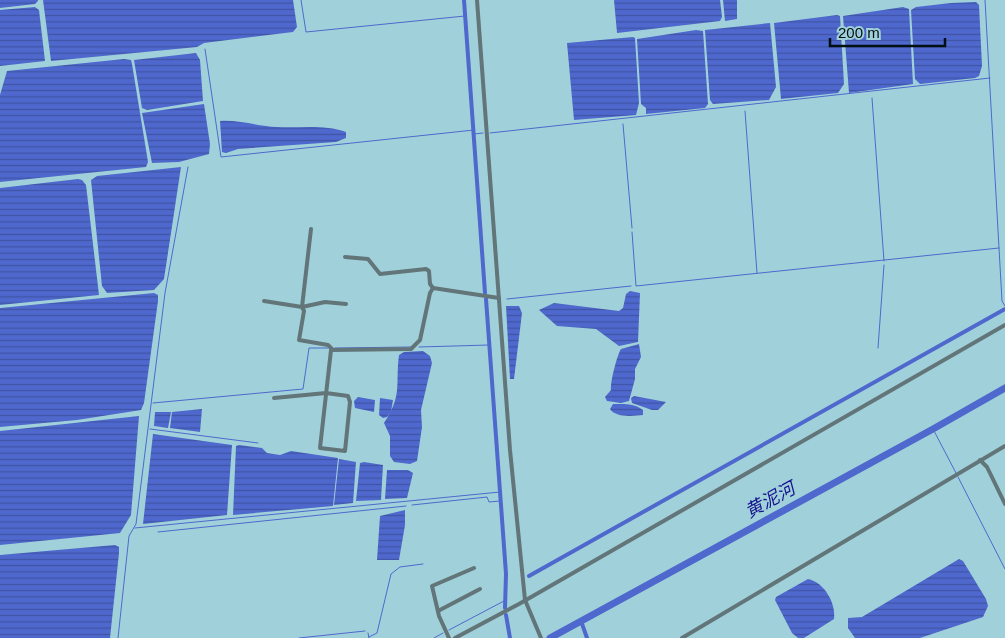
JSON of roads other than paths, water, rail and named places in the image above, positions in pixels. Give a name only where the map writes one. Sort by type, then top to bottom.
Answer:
[{"type":"street","points":[[477,0],[510,450],[524,600],[541,638]]},
{"type":"street","points":[[312,229],[302,307],[304,311],[299,340],[328,344],[333,350]]},
{"type":"street","points":[[345,257],[368,259],[380,274],[426,269],[429,271],[430,284],[433,288],[499,298]]},
{"type":"street","points":[[333,350],[411,349],[420,340],[430,293],[433,288]]},
{"type":"street","points":[[264,301],[302,307],[325,302],[346,304]]},
{"type":"street","points":[[455,638],[1005,325]]},
{"type":"street","points":[[274,398],[326,393],[348,396],[350,399],[345,451],[320,448],[326,393],[331,350],[333,350]]},
{"type":"street","points":[[682,638],[1005,446]]},
{"type":"street","points":[[980,460],[986,467],[1005,504]]},
{"type":"street","points":[[449,638],[438,611],[432,586],[474,568]]},
{"type":"street","points":[[438,611],[480,590]]},
{"type":"water","points":[[0,0],[38,1],[35,4],[0,8]]},
{"type":"water","points":[[43,0],[293,0],[297,27],[293,32],[204,43],[197,47],[51,61]]},
{"type":"water","points":[[614,0],[720,0],[722,17],[720,21],[617,33]]},
{"type":"water","points":[[723,0],[737,0],[737,19],[725,21]]},
{"type":"water","points":[[976,2],[979,5],[982,66],[979,76],[920,84],[915,79],[911,10],[916,7]]},
{"type":"water","points":[[35,7],[39,10],[45,61],[0,66],[0,10]]},
{"type":"water","points":[[903,7],[909,9],[913,84],[849,93],[843,16]]},
{"type":"water","points":[[840,16],[844,84],[838,93],[781,99],[774,23]]},
{"type":"water","points":[[770,23],[776,87],[769,100],[713,104],[710,100],[705,30]]},
{"type":"water","points":[[696,30],[703,31],[708,104],[705,108],[646,114],[646,108],[641,104],[637,39]]},
{"type":"water","points":[[635,38],[639,103],[636,115],[574,120],[567,43]]},
{"type":"water","points":[[196,53],[200,60],[203,101],[147,110],[142,108],[134,60]]},
{"type":"water","points":[[124,59],[131,60],[132,64],[148,162],[146,167],[0,182],[0,95],[7,71]]},
{"type":"water","points":[[204,104],[210,144],[209,154],[179,162],[152,163],[142,113]]},
{"type":"water","points":[[220,121],[276,127],[336,129],[346,132],[346,138],[336,142],[238,149],[226,153],[222,152]]},
{"type":"water","points":[[181,167],[164,279],[154,290],[107,293],[102,286],[91,180],[97,176]]},
{"type":"water","points":[[82,180],[86,185],[99,295],[0,305],[0,188]]},
{"type":"water","points":[[630,291],[640,293],[638,342],[619,346],[596,329],[557,326],[539,310],[554,303],[619,311],[623,308],[626,294]]},
{"type":"water","points":[[154,293],[158,295],[158,301],[144,403],[141,410],[77,420],[0,427],[0,308]]},
{"type":"water","points":[[506,306],[519,306],[522,313],[514,379],[510,379]]},
{"type":"water","points":[[639,344],[641,357],[635,369],[635,379],[629,401],[621,403],[607,401],[605,397],[611,390],[614,369],[621,349]]},
{"type":"water","points":[[423,351],[430,356],[432,363],[421,410],[422,427],[417,461],[410,464],[394,462],[390,456],[390,436],[384,423],[396,397],[399,355],[404,352]]},
{"type":"water","points":[[634,396],[666,402],[658,410],[652,410],[632,403],[631,398]]},
{"type":"water","points":[[358,397],[375,400],[374,412],[355,408],[354,401]]},
{"type":"water","points":[[380,398],[393,400],[391,412],[387,417],[383,418],[379,415]]},
{"type":"water","points":[[613,404],[636,406],[643,410],[643,415],[625,416],[616,414],[610,409]]},
{"type":"water","points":[[202,409],[200,432],[170,428],[172,412]]},
{"type":"water","points":[[155,412],[171,412],[168,428],[154,426]]},
{"type":"water","points":[[139,416],[131,515],[120,533],[0,545],[0,431]]},
{"type":"water","points":[[153,434],[232,445],[227,515],[143,524]]},
{"type":"water","points":[[236,446],[262,448],[267,453],[280,455],[291,451],[338,458],[333,506],[233,515]]},
{"type":"water","points":[[339,459],[356,462],[353,503],[334,505]]},
{"type":"water","points":[[360,463],[383,465],[381,500],[356,501]]},
{"type":"water","points":[[387,470],[408,470],[413,473],[407,498],[385,499]]},
{"type":"water","points":[[405,510],[405,525],[399,560],[377,560],[380,516]]},
{"type":"water","points":[[115,545],[119,547],[119,553],[110,638],[0,638],[0,555]]},
{"type":"water","points":[[959,559],[963,561],[986,599],[988,606],[983,617],[920,638],[855,638],[848,628],[848,618],[862,617]]},
{"type":"water","points":[[808,579],[819,584],[828,594],[833,606],[834,619],[804,638],[798,638],[792,633],[775,600],[776,597]]},
{"type":"waterway","points":[[301,0],[306,32],[465,16]]},
{"type":"waterway","points":[[464,0],[485,293]]},
{"type":"waterway","points":[[985,0],[1002,301],[1005,306]]},
{"type":"waterway","points":[[205,49],[221,157],[474,130]]},
{"type":"waterway","points":[[490,133],[990,78]]},
{"type":"waterway","points":[[872,98],[884,261]]},
{"type":"waterway","points":[[745,111],[757,273]]},
{"type":"waterway","points":[[623,124],[632,228]]},
{"type":"waterway","points":[[474,134],[483,133]]},
{"type":"waterway","points":[[118,638],[129,536],[136,524],[165,293],[188,167]]},
{"type":"waterway","points":[[632,232],[636,286],[999,248]]},
{"type":"waterway","points":[[878,348],[884,265]]},
{"type":"waterway","points":[[507,299],[631,286]]},
{"type":"waterway","points":[[486,299],[506,574],[505,608]]},
{"type":"waterway","points":[[529,576],[1005,309]]},
{"type":"waterway","points":[[419,347],[489,345]]},
{"type":"waterway","points":[[335,348],[411,347]]},
{"type":"waterway","points":[[153,403],[303,389],[309,348],[328,348]]},
{"type":"waterway","name":"黄泥河","points":[[550,638],[1005,388]]},
{"type":"waterway","points":[[150,429],[258,443]]},
{"type":"waterway","points":[[933,429],[956,473]]},
{"type":"waterway","points":[[958,477],[1005,569]]},
{"type":"waterway","points":[[135,528],[500,492]]},
{"type":"waterway","points":[[412,505],[487,497],[489,502],[500,501]]},
{"type":"waterway","points":[[158,532],[406,506]]},
{"type":"waterway","points":[[369,637],[377,633],[391,574],[400,567],[423,564]]},
{"type":"waterway","points":[[449,630],[504,601]]},
{"type":"waterway","points":[[506,615],[510,638]]},
{"type":"waterway","points":[[581,621],[587,638]]},
{"type":"waterway","points":[[299,638],[365,631]]},
{"type":"waterway","points":[[368,633],[369,638]]},
{"type":"waterway","points":[[434,638],[443,633]]}]
